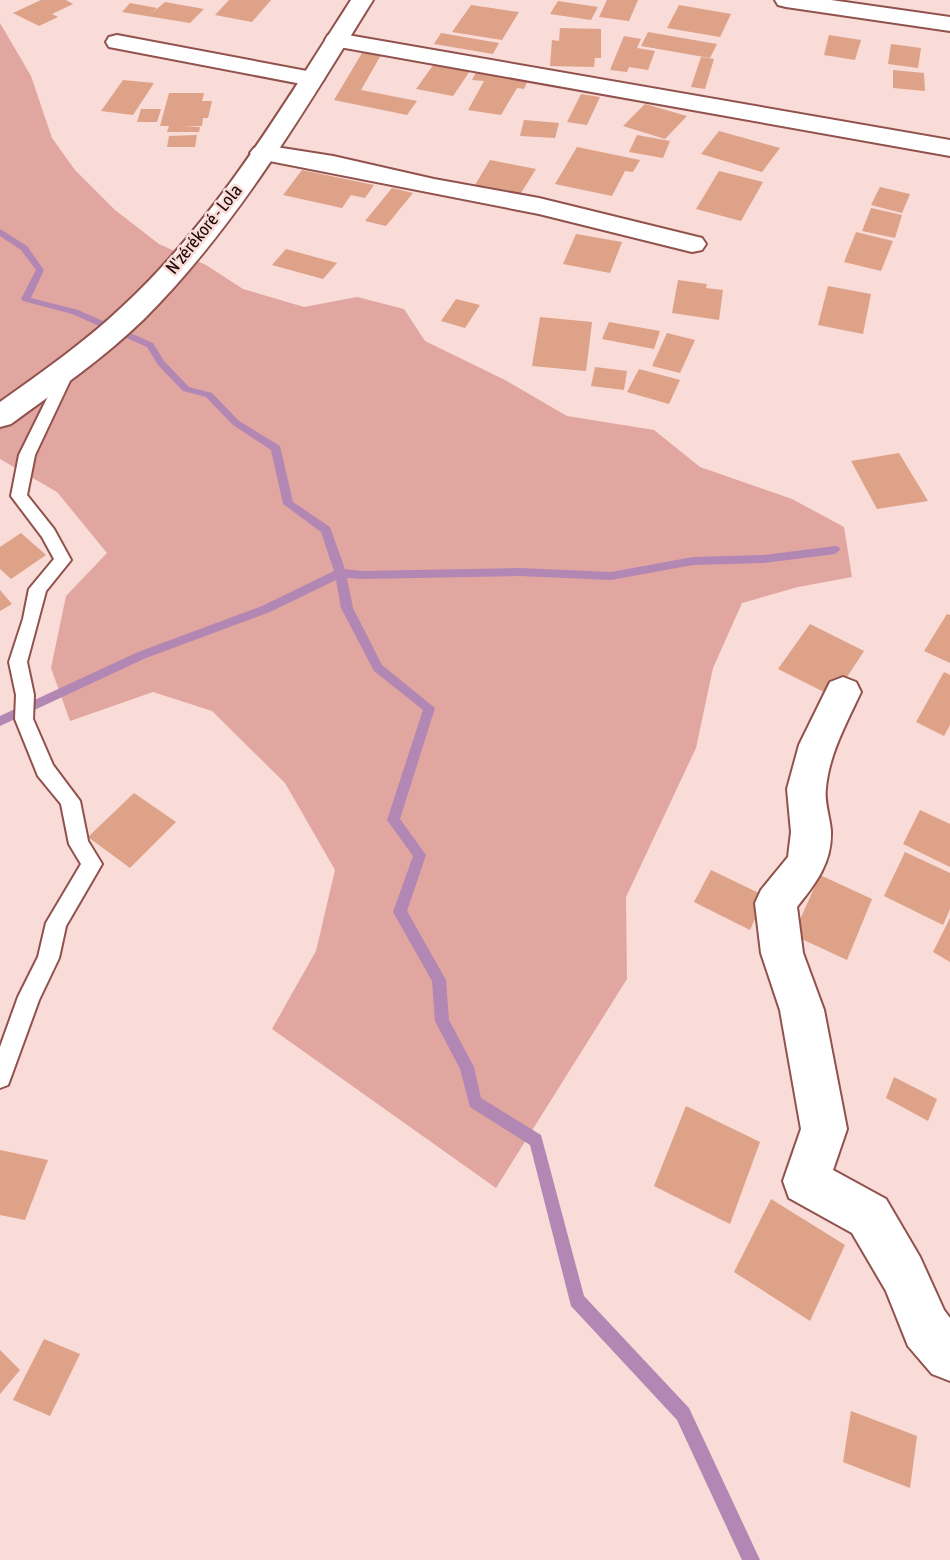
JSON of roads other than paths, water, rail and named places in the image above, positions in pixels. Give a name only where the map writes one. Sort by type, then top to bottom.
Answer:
[{"type":"main road","name":"N'zérékoré - Lola","points":[[0,417],[102,340],[133,313],[181,262],[291,115],[362,0]]},
{"type":"main road","points":[[786,0],[950,24]]},
{"type":"main road","points":[[336,40],[950,148]]},
{"type":"main road","points":[[117,41],[312,79]]},
{"type":"main road","points":[[263,153],[333,164],[434,187],[540,206],[692,244]]},
{"type":"main road","points":[[843,692],[818,745],[806,789],[811,832],[807,863],[776,903],[782,953],[802,1010],[824,1129],[806,1181],[869,1216],[903,1274],[926,1328],[950,1356]]},
{"type":"lane","points":[[0,1077],[29,996],[48,958],[56,923],[92,864],[79,844],[70,801],[45,770],[24,719],[25,695],[18,662],[32,619],[38,589],[63,560],[48,533],[19,496],[27,455],[70,365]]},
{"type":"waterway","points":[[0,232],[24,248],[40,270],[26,299],[75,312],[150,345],[161,363],[186,389],[209,395],[236,423],[276,448],[288,504],[326,530],[340,573]]},
{"type":"waterway","points":[[340,573],[362,575],[520,572],[611,576],[693,561],[764,559],[835,550]]},
{"type":"waterway","points":[[0,721],[142,655],[266,609],[340,573]]},
{"type":"waterway","points":[[340,573],[347,608],[378,668],[429,708],[393,820],[420,855],[400,912],[439,980],[442,1021],[467,1067],[475,1102],[536,1140],[577,1300],[683,1414],[751,1560]]}]
